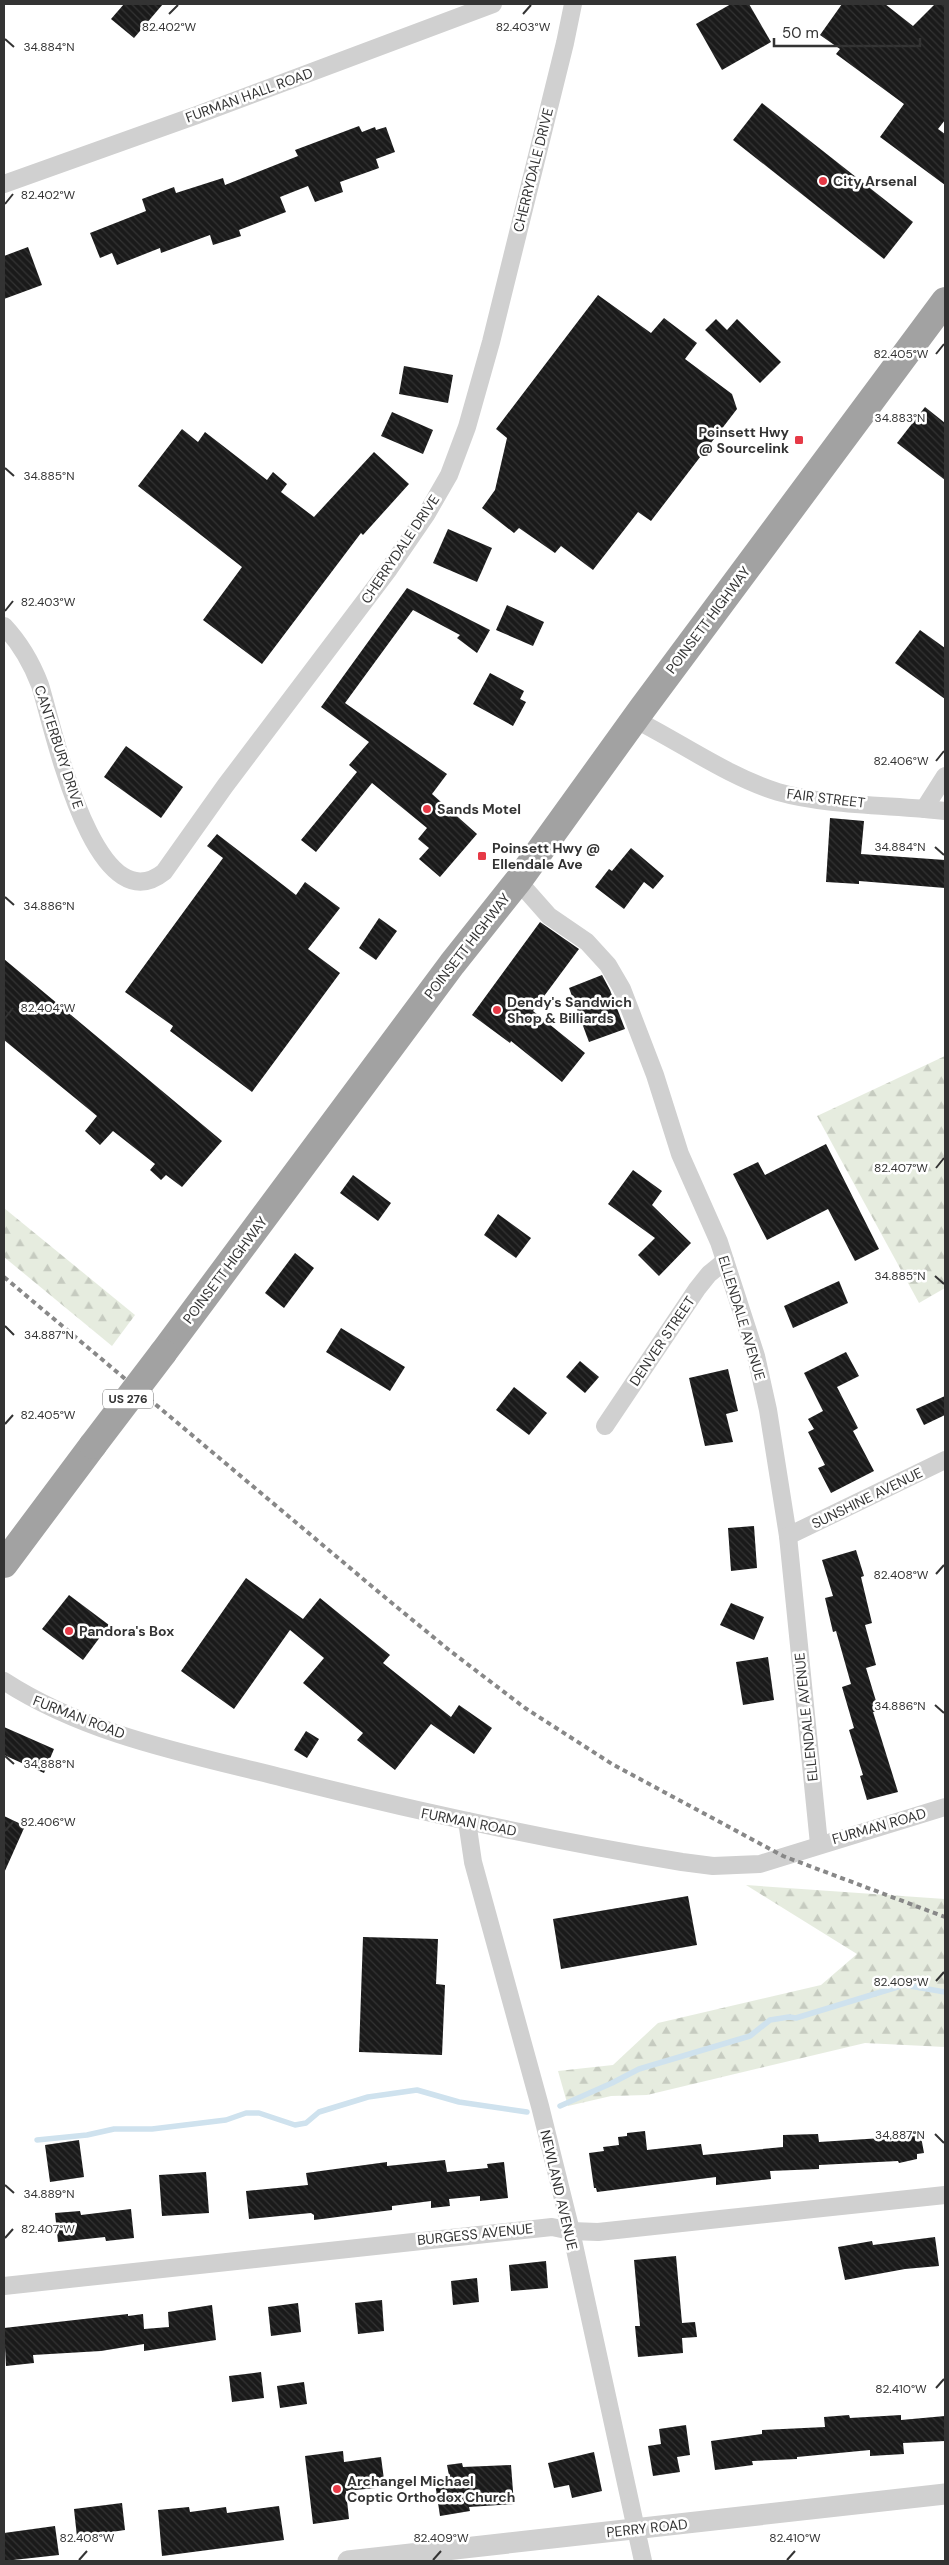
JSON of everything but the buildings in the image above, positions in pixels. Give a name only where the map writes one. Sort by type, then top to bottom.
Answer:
[{"type":"highway","name":"POINSETT HIGHWAY","points":[[4,1564],[452,964],[518,880],[634,719],[945,301]]},
{"type":"highway","points":[[4,1540],[37,1519]]},
{"type":"street","name":"FURMAN HALL ROAD","points":[[4,184],[206,112],[493,4]]},
{"type":"street","name":"CHERRYDALE DRIVE","points":[[140,881],[157,877],[164,872],[225,786],[426,516],[448,475],[467,427],[491,342],[573,4]]},
{"type":"street","name":"CANTERBURY DRIVE","points":[[4,626],[24,653],[39,683],[70,791],[94,842],[110,864],[122,875],[140,881]]},
{"type":"street","name":"FAIR STREET","points":[[634,719],[739,775],[776,791],[814,799],[945,811]]},
{"type":"street","points":[[924,808],[945,776]]},
{"type":"street","name":"ELLENDALE AVENUE","points":[[518,880],[549,916],[587,942],[608,965],[622,989],[655,1075],[680,1154],[725,1261],[756,1356],[768,1410],[788,1536],[819,1844]]},
{"type":"street","name":"DENVER STREET","points":[[605,1426],[697,1289],[709,1274],[725,1261]]},
{"type":"street","name":"SUNSHINE AVENUE","points":[[788,1536],[945,1460]]},
{"type":"street","name":"FURMAN ROAD","points":[[4,1681],[30,1698],[98,1727],[324,1790],[633,1854],[713,1866],[760,1864],[819,1844],[945,1807]]},
{"type":"street","name":"NEWLAND AVENUE","points":[[467,1821],[473,1862],[540,2106],[570,2232],[643,2561]]},
{"type":"street","name":"BURGESS AVENUE","points":[[4,2286],[552,2226],[570,2232],[598,2232],[945,2195]]},
{"type":"street","name":"PERRY ROAD","points":[[348,2561],[945,2494]]},
{"type":"green space","points":[[945,1056],[945,1288],[919,1303],[817,1116]]},
{"type":"green space","points":[[4,1208],[135,1315],[112,1346],[4,1257]]},
{"type":"green space","points":[[746,1885],[945,1899],[945,2047],[865,2043],[647,2095],[611,2096],[568,2106],[558,2071],[613,2065],[658,2023],[821,1985],[857,1954]]},
{"type":"waterway","points":[[560,2106],[639,2069],[750,2036],[770,2020],[789,2017],[796,2018],[904,1985],[945,1992]]},
{"type":"waterway","points":[[37,2140],[87,2135],[114,2129],[152,2129],[226,2120],[246,2113],[259,2113],[295,2125],[306,2123],[319,2112],[368,2097],[417,2090],[459,2102],[527,2112]]},
{"type":"railway","points":[[4,1277],[381,1594],[449,1650],[525,1708],[612,1764],[783,1856],[945,1917]]},
{"type":"place","name":"City Arsenal","points":[[823,181]]},
{"type":"place","name":"Poinsett Hwy @ Sourcelink","points":[[799,440]]},
{"type":"place","name":"Sands Motel","points":[[427,809]]},
{"type":"place","name":"Poinsett Hwy @ Ellendale Ave","points":[[482,856]]},
{"type":"place","name":"Dendy's Sandwich Shop & Billiards","points":[[497,1010]]},
{"type":"place","name":"Pandora's Box","points":[[69,1631]]},
{"type":"place","name":"Archangel Michael Coptic Orthodox Church","points":[[337,2489]]}]
